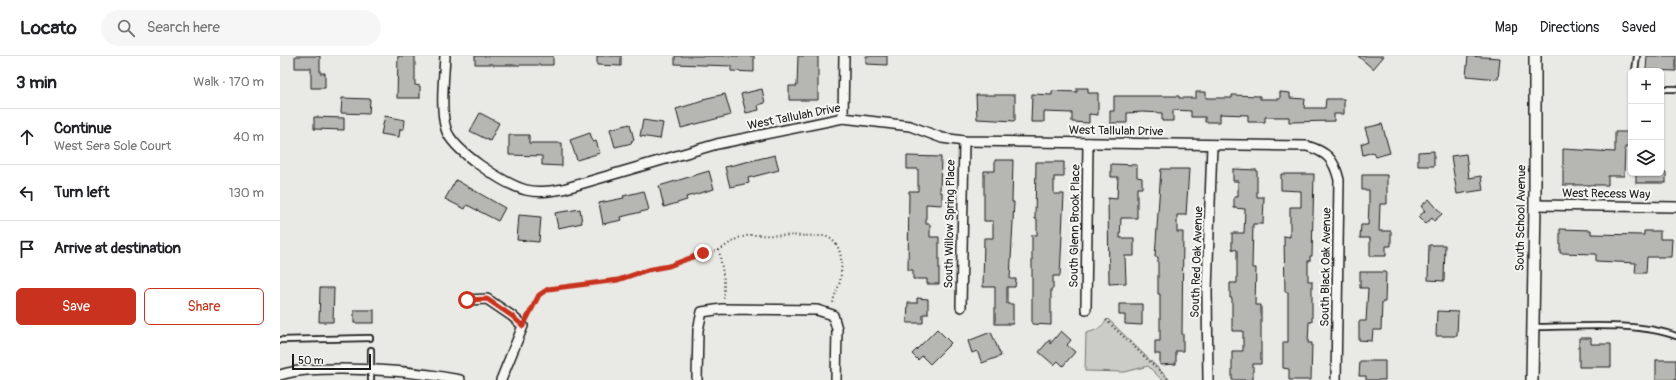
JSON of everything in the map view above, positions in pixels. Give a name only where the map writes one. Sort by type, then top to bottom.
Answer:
[{"type":"street","name":"West Tallulah Drive","points":[[445,56],[444,121],[449,138],[462,152],[507,182],[526,190],[544,192],[563,189],[717,144],[843,118],[910,126],[942,138],[964,141],[1307,146],[1318,149],[1329,156]]},
{"type":"street","points":[[843,118],[844,56]]},
{"type":"street","name":"South School Avenue","points":[[1532,380],[1535,205],[1535,56]]},
{"type":"street","name":"South Willow Spring Place","points":[[960,307],[964,141]]},
{"type":"street","name":"South Glenn Brook Place","points":[[1086,309],[1088,143]]},
{"type":"street","name":"South Red Oak Avenue","points":[[1208,380],[1207,291],[1212,145]]},
{"type":"street","name":"South Black Oak Avenue","points":[[1329,156],[1336,167],[1339,180],[1336,380]]},
{"type":"street","name":"West Recess Way","points":[[1535,205],[1676,207]]},
{"type":"street","points":[[467,300],[487,299],[512,316],[523,326],[501,380]]},
{"type":"street","points":[[698,380],[698,330],[702,312],[722,309],[817,310],[833,315],[837,329],[836,380]]},
{"type":"street","points":[[280,375],[299,370],[409,371],[460,380]]},
{"type":"lane","points":[[1635,68],[1637,56]]},
{"type":"lane","points":[[1664,89],[1676,89]]},
{"type":"lane","points":[[1533,327],[1626,327],[1666,332],[1676,336]]},
{"type":"lane","points":[[280,340],[370,338]]},
{"type":"lane","points":[[371,350],[371,380]]},
{"type":"path","points":[[523,326],[539,295],[548,289],[618,280],[718,250],[738,238],[751,236],[824,236],[832,238],[840,248],[841,261],[840,281],[833,298],[833,315]]},
{"type":"path","points":[[718,250],[724,280],[722,309]]},
{"type":"path","points":[[1106,320],[1168,380]]},
{"type":"shaded area","points":[[1108,319],[1170,380],[1162,380],[1148,366],[1125,372],[1085,371],[1086,333],[1098,328]]},
{"type":"building","points":[[295,56],[320,56],[320,73],[325,73],[325,88],[311,88],[311,68],[295,68]]},
{"type":"building","points":[[398,56],[415,56],[415,85],[420,86],[420,98],[397,98]]},
{"type":"building","points":[[475,56],[553,56],[553,65],[475,64]]},
{"type":"building","points":[[597,56],[621,56],[621,66],[597,65]]},
{"type":"building","points":[[675,56],[754,56],[754,72],[731,71],[731,66],[675,64]]},
{"type":"building","points":[[798,56],[818,56],[818,100],[789,100],[789,86],[797,86]]},
{"type":"building","points":[[866,56],[887,56],[887,65],[866,64]]},
{"type":"building","points":[[1358,56],[1384,56],[1373,69]]},
{"type":"building","points":[[1468,56],[1500,58],[1498,79],[1466,76]]},
{"type":"building","points":[[1647,56],[1676,56],[1676,71],[1664,71],[1664,68],[1646,68]]},
{"type":"building","points":[[1077,88],[1088,88],[1088,93],[1098,93],[1098,115],[1089,114],[1089,123],[1072,122],[1072,113],[1044,112],[1044,122],[1031,122],[1032,94],[1052,95],[1052,91],[1077,92]]},
{"type":"building","points":[[762,89],[765,103],[758,105],[759,110],[746,113],[741,94]]},
{"type":"building","points":[[1196,92],[1206,92],[1206,98],[1232,98],[1232,95],[1260,96],[1260,99],[1280,99],[1280,92],[1290,93],[1290,98],[1305,99],[1304,108],[1325,108],[1326,99],[1344,99],[1344,114],[1334,114],[1334,121],[1289,122],[1289,117],[1265,117],[1265,122],[1248,122],[1248,115],[1220,114],[1220,122],[1205,122],[1205,117],[1191,117],[1191,111],[1173,110],[1173,121],[1162,121],[1162,113],[1143,112],[1127,113],[1127,123],[1110,123],[1110,111],[1114,111],[1114,96],[1179,96],[1179,98],[1196,98]]},
{"type":"building","points":[[725,94],[731,115],[681,128],[676,109],[703,101],[703,99]]},
{"type":"building","points":[[976,95],[1015,95],[1015,121],[977,119]]},
{"type":"building","points":[[342,98],[370,99],[369,114],[341,113]]},
{"type":"building","points":[[480,113],[499,123],[490,141],[470,131]]},
{"type":"building","points":[[385,116],[405,120],[404,129],[400,129],[399,137],[381,134]]},
{"type":"building","points":[[314,117],[344,118],[344,130],[314,129]]},
{"type":"building","points":[[643,120],[663,123],[660,139],[640,136]]},
{"type":"building","points":[[630,124],[634,140],[631,141],[632,143],[615,147],[610,129]]},
{"type":"building","points":[[1382,124],[1390,153],[1375,157],[1373,152],[1363,155],[1361,144],[1369,141],[1365,128]]},
{"type":"building","points":[[1615,132],[1628,132],[1628,147],[1625,147],[1624,176],[1608,176],[1608,185],[1563,185],[1563,149],[1615,152]]},
{"type":"building","points":[[590,133],[593,142],[596,141],[600,153],[577,160],[570,140]]},
{"type":"building","points":[[509,135],[529,135],[529,143],[562,143],[562,166],[542,165],[542,156],[509,155]]},
{"type":"building","points":[[1434,151],[1434,166],[1418,166],[1418,152]]},
{"type":"building","points":[[1466,154],[1469,178],[1481,176],[1483,190],[1457,194],[1451,156]]},
{"type":"building","points":[[775,155],[779,170],[748,178],[749,183],[730,187],[725,167]]},
{"type":"building","points":[[907,156],[941,157],[940,192],[942,192],[942,205],[926,204],[926,224],[930,224],[930,237],[939,237],[939,284],[927,284],[927,279],[913,279],[913,270],[908,270],[909,191],[918,191],[918,169],[907,169]]},
{"type":"building","points":[[995,160],[1013,160],[1012,202],[1014,202],[1010,279],[1016,279],[1015,287],[1007,287],[1007,304],[1013,304],[1013,324],[995,324],[995,287],[983,287],[984,238],[993,238],[993,221],[984,221],[984,171],[995,171]]},
{"type":"building","points":[[1036,162],[1064,162],[1064,177],[1054,177],[1054,194],[1064,194],[1060,276],[1053,276],[1053,289],[1051,289],[1051,325],[1032,324],[1032,235],[1037,235],[1037,219],[1035,219]]},
{"type":"building","points":[[1111,164],[1137,165],[1137,177],[1142,178],[1142,188],[1137,188],[1137,218],[1121,218],[1120,238],[1134,238],[1134,256],[1125,256],[1126,283],[1109,284],[1108,198],[1117,199],[1118,177],[1111,177]]},
{"type":"building","points":[[1161,169],[1189,169],[1186,215],[1177,215],[1177,232],[1183,232],[1183,351],[1176,351],[1176,364],[1160,365],[1160,354],[1155,354],[1155,341],[1160,341],[1160,294],[1158,294],[1158,257],[1155,257]]},
{"type":"building","points":[[1233,169],[1257,170],[1257,197],[1264,197],[1263,224],[1253,224],[1252,268],[1256,268],[1255,305],[1261,305],[1261,364],[1253,364],[1253,380],[1232,380],[1232,351],[1243,351],[1243,331],[1232,331],[1232,298],[1230,298],[1230,283],[1237,283],[1237,250],[1232,249],[1232,233],[1244,233],[1245,209],[1234,208],[1234,197],[1238,197],[1238,181],[1233,181]]},
{"type":"building","points":[[709,171],[714,189],[686,197],[687,200],[664,207],[659,186]]},
{"type":"building","points":[[1664,173],[1666,173],[1666,183],[1636,183],[1636,176],[1664,176]]},
{"type":"building","points":[[1281,174],[1314,174],[1312,256],[1310,256],[1310,261],[1308,261],[1308,281],[1312,281],[1312,322],[1309,322],[1308,343],[1312,343],[1311,380],[1289,380],[1289,369],[1283,368],[1283,342],[1288,342],[1288,292],[1285,292],[1284,236],[1290,237],[1290,207],[1301,207],[1301,191],[1281,190]]},
{"type":"building","points":[[1362,175],[1387,175],[1387,204],[1380,204],[1379,231],[1391,231],[1391,246],[1386,246],[1386,256],[1370,256],[1370,238],[1360,238],[1361,225],[1368,225],[1369,204],[1369,190],[1362,190]]},
{"type":"building","points":[[456,180],[505,208],[498,221],[467,205],[465,209],[445,199]]},
{"type":"building","points":[[644,191],[649,210],[621,217],[622,220],[603,224],[599,203],[624,198],[623,196]]},
{"type":"building","points":[[1429,199],[1442,214],[1434,221],[1432,218],[1425,224],[1418,217],[1425,211],[1421,206]]},
{"type":"building","points":[[580,209],[582,223],[558,228],[555,213]]},
{"type":"building","points":[[519,215],[541,217],[539,242],[517,240]]},
{"type":"building","points":[[1560,229],[1591,230],[1591,234],[1644,235],[1644,231],[1660,231],[1660,239],[1672,239],[1671,257],[1647,257],[1646,273],[1635,273],[1636,263],[1596,261],[1596,254],[1560,253]]},
{"type":"building","points":[[1429,245],[1445,245],[1444,281],[1428,280]]},
{"type":"building","points":[[1360,272],[1386,272],[1385,302],[1382,302],[1381,330],[1373,330],[1372,341],[1359,340],[1359,321],[1366,321],[1368,288],[1360,288]]},
{"type":"building","points":[[320,288],[334,288],[333,322],[319,322]]},
{"type":"building","points":[[917,298],[928,299],[928,314],[923,314],[923,323],[907,323],[908,303],[917,303]]},
{"type":"building","points":[[1119,304],[1142,304],[1142,325],[1125,324],[1125,315],[1119,315]]},
{"type":"building","points":[[354,310],[374,310],[374,323],[354,323]]},
{"type":"building","points":[[1437,311],[1458,312],[1457,336],[1436,336]]},
{"type":"building","points":[[937,329],[951,343],[930,364],[922,356],[918,360],[912,354]]},
{"type":"building","points":[[1061,331],[1071,340],[1067,345],[1075,352],[1063,366],[1058,361],[1054,365],[1039,352],[1050,339],[1050,344]]},
{"type":"building","points":[[991,332],[1001,356],[982,363],[977,351],[972,353],[968,341]]},
{"type":"building","points":[[1579,338],[1591,338],[1591,344],[1611,344],[1611,367],[1579,367]]},
{"type":"building","points":[[1656,360],[1676,360],[1676,380],[1656,380]]},
{"type":"building","points":[[1360,361],[1385,361],[1385,380],[1366,380],[1366,376],[1359,376]]},
{"type":"route","points":[[467,300],[487,299],[512,316],[523,326],[534,302],[539,295],[548,289],[618,280],[647,270],[669,266],[703,253]]}]
